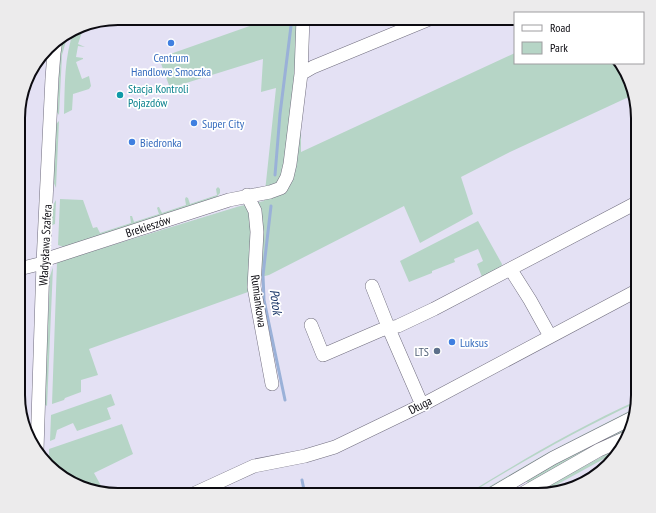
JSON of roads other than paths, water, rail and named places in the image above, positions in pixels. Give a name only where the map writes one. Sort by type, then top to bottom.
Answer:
[{"type":"street","points":[[301,74],[303,25]]},
{"type":"street","points":[[301,74],[313,67],[415,25]]},
{"type":"street","name":"Władysława Szafera","points":[[37,442],[52,78],[54,50]]},
{"type":"street","name":"Brekieszów","points":[[25,267],[229,200],[270,192],[280,188],[287,177],[290,164],[301,74]]},
{"type":"street","name":"Rumiankowa","points":[[250,195],[255,211],[257,232],[254,287],[272,384]]},
{"type":"street","points":[[311,325],[323,355],[382,330],[398,326],[434,309],[511,270],[631,206]]},
{"type":"street","points":[[511,270],[550,336]]},
{"type":"street","points":[[372,286],[422,404]]},
{"type":"street","name":"Długa","points":[[206,488],[254,466],[305,456],[335,447],[422,404],[631,294]]},
{"type":"street","points":[[512,488],[559,455],[628,420]]},
{"type":"street","points":[[532,488],[599,450],[620,441]]},
{"type":"waterway","name":"Potok","points":[[275,175],[280,114],[291,25]]},
{"type":"waterway","name":"Potok","points":[[271,206],[263,275],[264,300],[285,400]]},
{"type":"waterway","name":"Potok","points":[[302,480],[304,488]]},
{"type":"place","name":"Centrum Handlowe Smoczka","points":[[171,43]]},
{"type":"place","name":"Stacja Kontroli Pojazdów","points":[[120,95]]},
{"type":"place","name":"Super City","points":[[194,123]]},
{"type":"place","name":"Biedronka","points":[[132,142]]},
{"type":"place","name":"Luksus","points":[[452,342]]},
{"type":"place","name":"LTS","points":[[437,351]]}]
